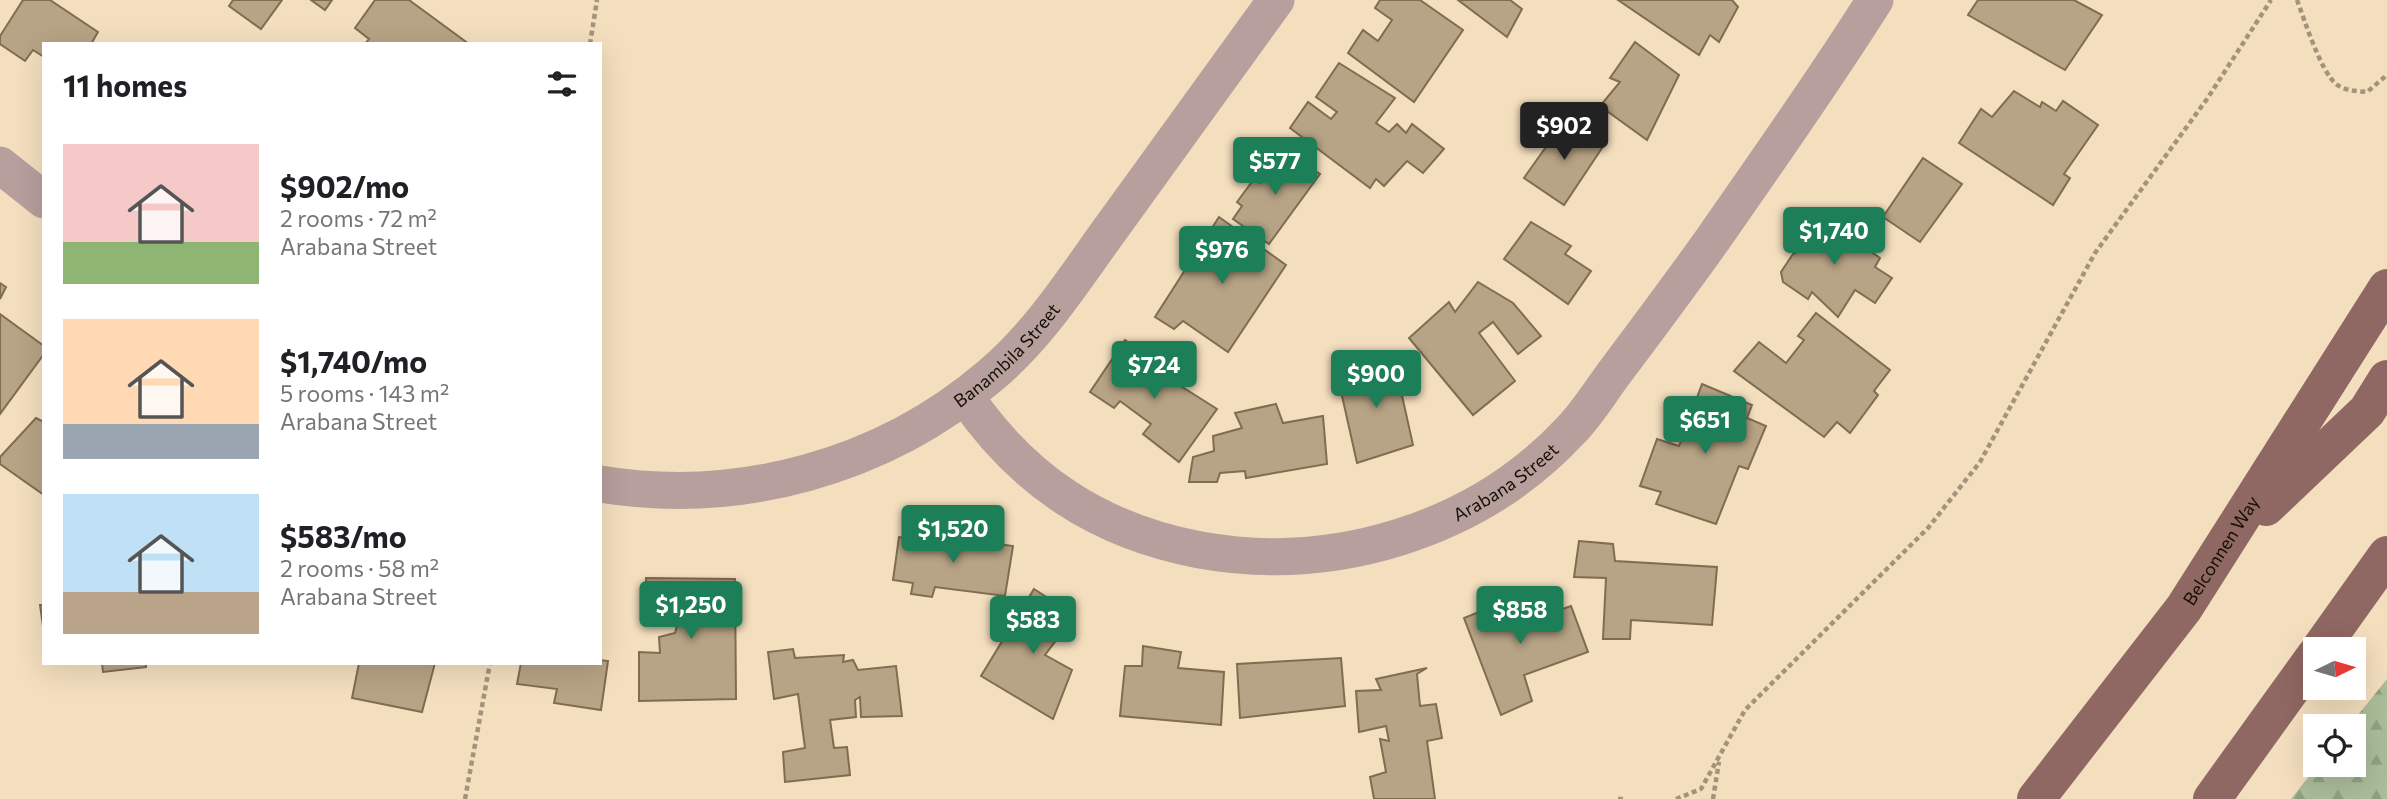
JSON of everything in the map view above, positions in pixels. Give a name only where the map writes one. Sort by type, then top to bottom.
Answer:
[{"type":"main road","name":"Belconnen Way","points":[[2035,799],[2184,608],[2387,288]]},
{"type":"main road","points":[[2224,547],[2367,411],[2387,379]]},
{"type":"main road","points":[[2329,637],[2387,555]]},
{"type":"main road","points":[[2212,799],[2303,673]]},
{"type":"street","name":"Banambila Street","points":[[602,484],[643,489],[720,490],[771,482],[834,467],[904,436],[965,396],[993,374],[1042,323],[1276,0]]},
{"type":"street","name":"Arabana Street","points":[[965,396],[986,427],[1030,473],[1085,510],[1116,525],[1183,547],[1230,554],[1326,554],[1397,539],[1431,527],[1463,513],[1522,476],[1571,431],[1678,288],[1844,50],[1875,0]]},
{"type":"street","points":[[0,166],[42,198]]},
{"type":"path","points":[[590,42],[597,0]]},
{"type":"path","points":[[1676,799],[1701,789],[1745,710],[1928,528],[1980,462],[2095,253],[2207,100],[2271,0]]},
{"type":"path","points":[[2297,0],[2326,72],[2336,85],[2350,91],[2367,92],[2387,75]]},
{"type":"path","points":[[465,799],[491,665]]},
{"type":"path","points":[[1713,799],[1720,757]]},
{"type":"path","points":[[1618,799],[1624,799]]},
{"type":"green space","points":[[2387,679],[2387,799],[2291,799],[2308,777],[2366,777],[2366,714],[2359,714]]},
{"type":"building","points":[[23,0],[50,0],[98,32],[92,42],[42,42],[42,56],[33,50],[25,61],[0,44],[0,36]]},
{"type":"building","points":[[233,0],[282,0],[261,29],[229,6]]},
{"type":"building","points":[[311,0],[332,0],[325,10]]},
{"type":"building","points":[[375,0],[409,0],[466,42],[367,42],[369,39],[355,28]]},
{"type":"building","points":[[1380,0],[1420,0],[1463,30],[1414,102],[1348,53],[1363,30],[1378,41],[1392,20],[1375,8]]},
{"type":"building","points":[[1458,0],[1510,0],[1522,9],[1507,37]]},
{"type":"building","points":[[1618,0],[1732,0],[1738,7],[1719,42],[1710,35],[1699,55]]},
{"type":"building","points":[[1978,0],[2074,0],[2102,15],[2065,70],[1968,15]]},
{"type":"building","points":[[1635,42],[1679,75],[1647,140],[1600,106],[1620,82],[1610,78]]},
{"type":"building","points":[[1339,63],[1395,98],[1376,123],[1389,132],[1397,124],[1406,133],[1412,124],[1444,149],[1423,173],[1407,161],[1384,186],[1376,179],[1370,188],[1290,128],[1308,102],[1331,119],[1337,112],[1316,97]]},
{"type":"building","points":[[2014,91],[2040,107],[2042,102],[2056,111],[2063,101],[2098,125],[2064,174],[2070,178],[2053,205],[1959,143],[1981,109],[1992,117]]},
{"type":"building","points":[[1565,120],[1604,145],[1564,205],[1524,178]]},
{"type":"building","points":[[1284,151],[1320,174],[1269,244],[1233,219],[1242,206],[1237,202],[1254,179],[1260,183]]},
{"type":"building","points":[[1923,158],[1962,184],[1920,242],[1883,217]]},
{"type":"building","points":[[1831,215],[1851,230],[1848,235],[1880,258],[1875,267],[1892,278],[1875,303],[1855,290],[1838,317],[1812,292],[1808,299],[1783,282],[1781,272],[1793,254],[1808,248],[1805,240],[1819,216]]},
{"type":"building","points":[[1219,217],[1286,265],[1228,352],[1183,321],[1174,329],[1155,317]]},
{"type":"building","points":[[1531,222],[1571,246],[1565,254],[1591,271],[1568,304],[1504,259]]},
{"type":"building","points":[[1478,282],[1513,303],[1541,336],[1518,354],[1493,322],[1479,333],[1515,381],[1473,415],[1409,338],[1449,302],[1455,312]]},
{"type":"building","points":[[0,283],[6,287],[0,299]]},
{"type":"building","points":[[1816,313],[1890,370],[1874,391],[1878,395],[1850,433],[1837,422],[1824,437],[1734,371],[1759,342],[1786,363],[1804,340],[1798,336]]},
{"type":"building","points":[[0,314],[42,345],[42,357],[0,414]]},
{"type":"building","points":[[1125,340],[1150,357],[1146,364],[1217,409],[1179,462],[1143,434],[1151,424],[1120,401],[1114,408],[1090,392]]},
{"type":"building","points":[[1399,353],[1404,369],[1397,373],[1413,445],[1357,463],[1338,378],[1380,368],[1377,360]]},
{"type":"building","points":[[1702,384],[1752,405],[1747,418],[1766,426],[1748,469],[1739,466],[1716,524],[1656,504],[1661,492],[1640,486],[1657,439],[1679,446]]},
{"type":"building","points":[[1276,404],[1283,423],[1323,416],[1327,464],[1246,478],[1245,471],[1220,473],[1217,482],[1189,482],[1193,457],[1214,451],[1213,436],[1242,428],[1235,413]]},
{"type":"building","points":[[36,418],[42,421],[42,494],[0,464],[0,457]]},
{"type":"building","points":[[927,534],[1013,546],[1005,596],[935,587],[932,597],[911,594],[913,583],[893,580],[899,537],[925,540]]},
{"type":"building","points":[[1579,541],[1613,544],[1615,561],[1717,567],[1712,625],[1631,620],[1630,639],[1603,639],[1606,578],[1574,577]]},
{"type":"building","points":[[646,578],[735,579],[736,699],[639,701],[639,652],[660,653],[659,637],[675,633],[679,618],[646,621]]},
{"type":"building","points":[[1034,589],[1071,613],[1073,618],[1045,655],[1072,670],[1053,719],[981,676]]},
{"type":"building","points":[[1510,590],[1522,623],[1571,606],[1588,652],[1524,675],[1532,701],[1501,715],[1464,618],[1484,610],[1479,602]]},
{"type":"building","points":[[1143,646],[1181,652],[1178,668],[1224,672],[1221,725],[1120,716],[1125,666],[1142,666]]},
{"type":"building","points":[[793,649],[795,658],[844,655],[843,662],[853,660],[858,670],[896,666],[902,716],[861,717],[860,697],[855,700],[856,717],[830,720],[834,748],[847,747],[850,775],[785,782],[783,752],[805,748],[798,694],[774,699],[768,652]]},
{"type":"building","points":[[1341,658],[1345,706],[1240,718],[1237,664]]},
{"type":"building","points":[[602,660],[608,661],[601,710],[554,703],[557,689],[517,684],[521,665],[602,665]]},
{"type":"building","points":[[102,665],[146,665],[146,667],[103,672]]},
{"type":"building","points":[[359,665],[434,665],[422,712],[352,698]]},
{"type":"building","points":[[1427,668],[1417,674],[1420,706],[1436,704],[1442,738],[1427,741],[1435,799],[1374,799],[1370,777],[1386,772],[1380,739],[1389,741],[1386,726],[1359,732],[1356,691],[1381,690],[1376,679]]}]
